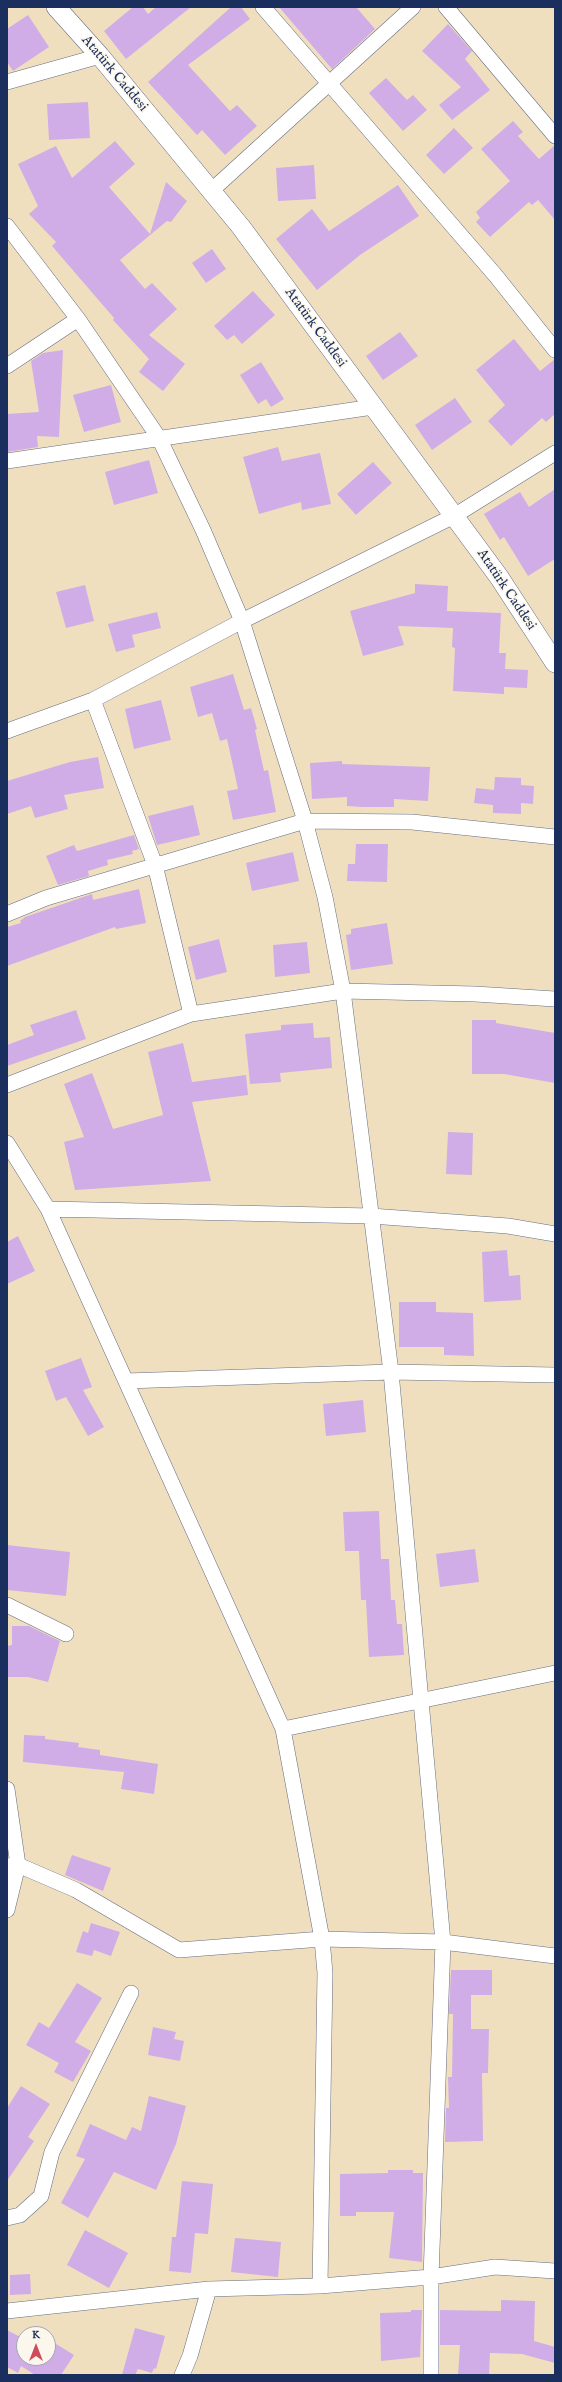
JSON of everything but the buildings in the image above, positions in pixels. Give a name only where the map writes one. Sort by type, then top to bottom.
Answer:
[{"type":"street","name":"Atatürk Caddesi","points":[[56,7],[100,56],[241,227],[499,577],[555,663]]},
{"type":"street","points":[[263,7],[496,276],[555,350]]},
{"type":"street","points":[[211,191],[413,7]]},
{"type":"street","points":[[446,7],[555,136]]},
{"type":"street","points":[[7,82],[100,56]]},
{"type":"street","points":[[7,226],[78,319],[159,438],[203,530],[242,621],[304,821],[325,897],[343,991],[392,1372],[443,1942],[431,2277],[431,2375]]},
{"type":"street","points":[[7,366],[78,319]]},
{"type":"street","points":[[7,461],[373,407]]},
{"type":"street","points":[[7,731],[93,700],[242,621],[454,516],[555,453]]},
{"type":"street","points":[[93,700],[155,865],[191,1014]]},
{"type":"street","points":[[7,914],[46,898],[304,821],[412,822],[555,837]]},
{"type":"street","points":[[7,1085],[191,1014],[343,991],[475,994],[555,999]]},
{"type":"street","points":[[7,1143],[48,1209],[283,1729],[322,1940],[325,1973],[320,2286]]},
{"type":"street","points":[[48,1209],[371,1216],[508,1226],[555,1234]]},
{"type":"street","points":[[126,1380],[392,1372],[555,1375]]},
{"type":"street","points":[[7,1606],[66,1634]]},
{"type":"street","points":[[283,1729],[421,1699],[555,1673]]},
{"type":"street","points":[[7,1789],[13,1865],[7,1910]]},
{"type":"street","points":[[13,1865],[76,1890],[179,1950],[322,1940],[443,1942],[555,1956]]},
{"type":"street","points":[[7,2218],[20,2215],[41,2196],[52,2152],[131,1993]]},
{"type":"street","points":[[7,2311],[208,2289],[320,2286],[431,2277],[495,2267],[555,2271]]},
{"type":"street","points":[[182,2375],[190,2356],[208,2289]]}]
